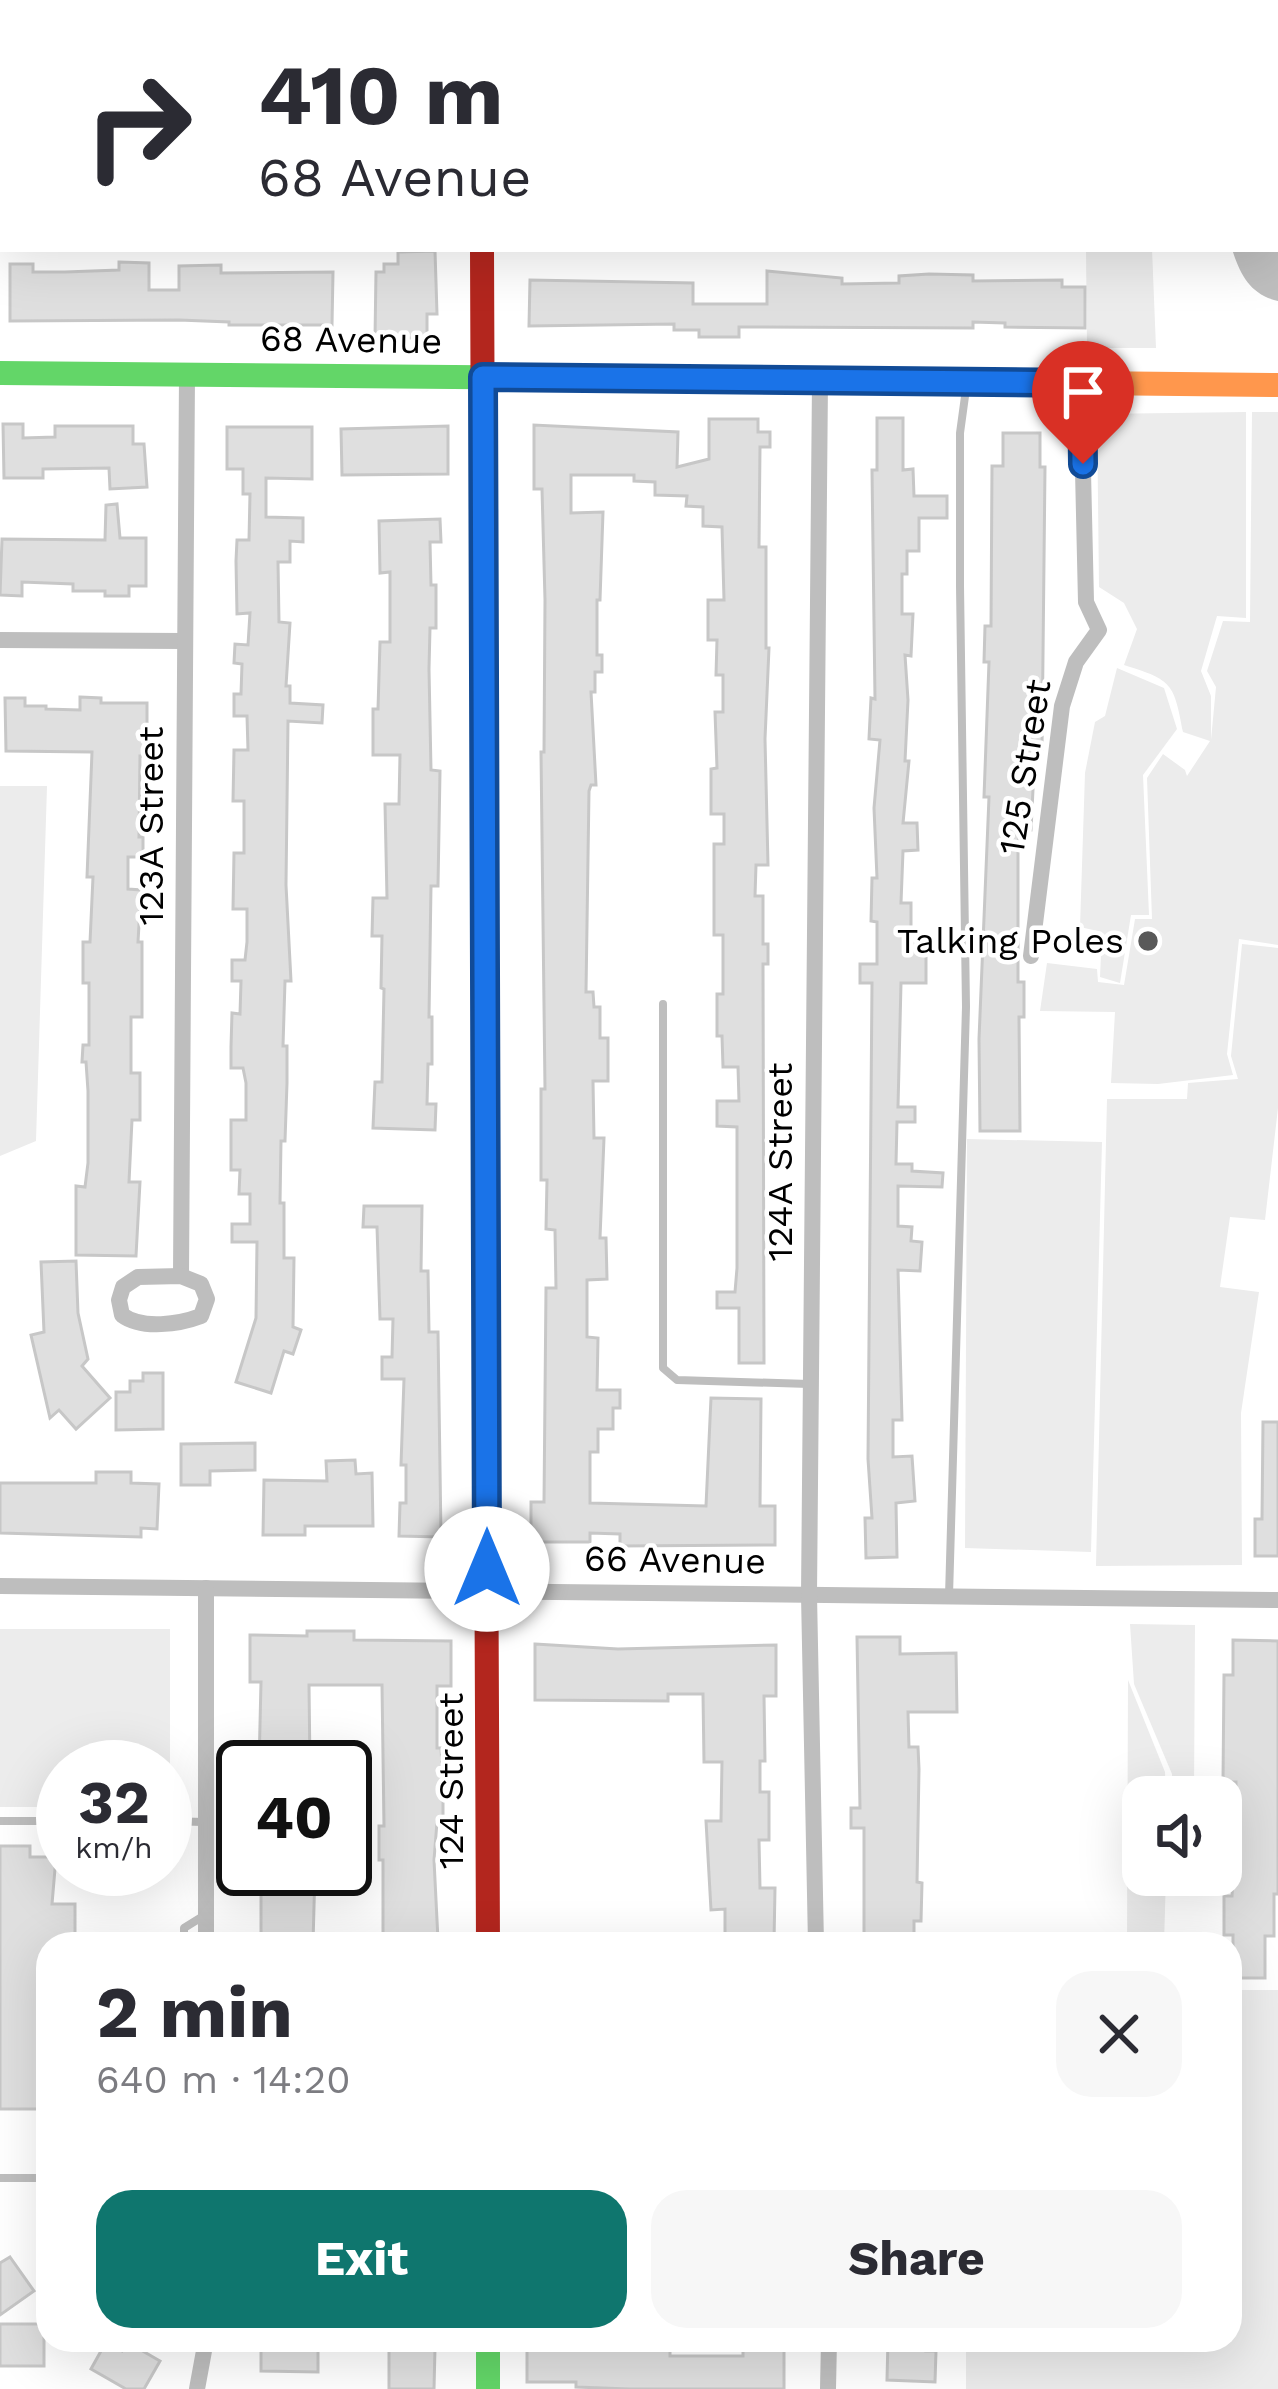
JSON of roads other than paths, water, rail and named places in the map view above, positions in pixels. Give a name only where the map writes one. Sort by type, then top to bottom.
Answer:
[{"type":"street","name":"124 Street","points":[[482,252],[488,1932]]},
{"type":"street","name":"68 Avenue","points":[[0,373],[1278,385]]},
{"type":"street","name":"123A Street","points":[[181,1276],[188,375]]},
{"type":"street","name":"124A Street","points":[[816,1932],[809,1595],[820,381]]},
{"type":"street","name":"125 Street","points":[[1031,956],[1062,706],[1076,662],[1099,631],[1085,602],[1082,383]]},
{"type":"street","points":[[0,640],[184,641]]},
{"type":"street","name":"123A Street","points":[[181,1276],[201,1284],[207,1299],[201,1316],[184,1322],[132,1322],[122,1315],[123,1287],[138,1277],[181,1276]]},
{"type":"street","name":"66 Avenue","points":[[0,1586],[1278,1600]]},
{"type":"street","points":[[206,1588],[206,1932]]},
{"type":"street","points":[[197,2389],[204,2352]]},
{"type":"street","points":[[488,2352],[488,2389]]},
{"type":"street","points":[[828,2389],[829,2352]]},
{"type":"lane","points":[[950,1596],[966,1007],[960,433],[968,382]]},
{"type":"lane","points":[[664,1004],[663,1368],[677,1380],[811,1384]]},
{"type":"lane","points":[[0,1821],[36,1821]]},
{"type":"lane","points":[[192,1822],[206,1822]]},
{"type":"lane","points":[[184,1932],[206,1914]]},
{"type":"lane","points":[[0,2178],[36,2178]]},
{"type":"place","name":"Talking Poles","points":[[1148,941]]}]
